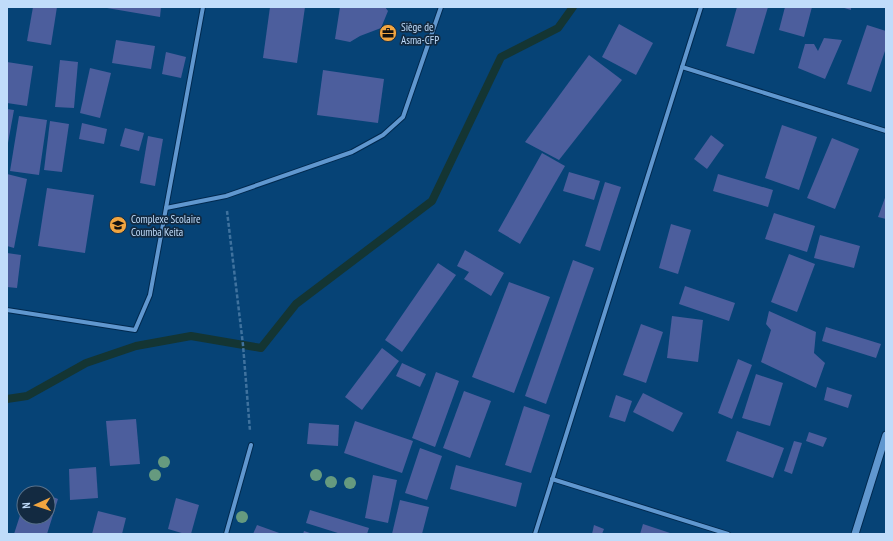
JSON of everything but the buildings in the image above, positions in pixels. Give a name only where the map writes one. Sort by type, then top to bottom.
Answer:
[{"type":"street","points":[[7,310],[135,330],[150,295],[203,7]]},
{"type":"street","points":[[166,208],[226,196],[352,152],[383,135],[403,117],[441,7]]},
{"type":"street","points":[[535,534],[701,7]]},
{"type":"street","points":[[682,67],[886,131]]},
{"type":"street","points":[[855,534],[886,435]]},
{"type":"street","points":[[226,534],[251,445]]},
{"type":"street","points":[[552,479],[728,534]]},
{"type":"path","points":[[226,196],[243,345],[251,445]]},
{"type":"waterway","points":[[7,399],[27,396],[86,363],[136,346],[191,336],[261,348],[296,304],[432,201],[501,57],[558,28],[573,7]]},
{"type":"place","name":"Siège de Asma-CFP","points":[[388,33]]},
{"type":"place","name":"Complexe Scolaire Coumba Keita","points":[[118,225]]}]
